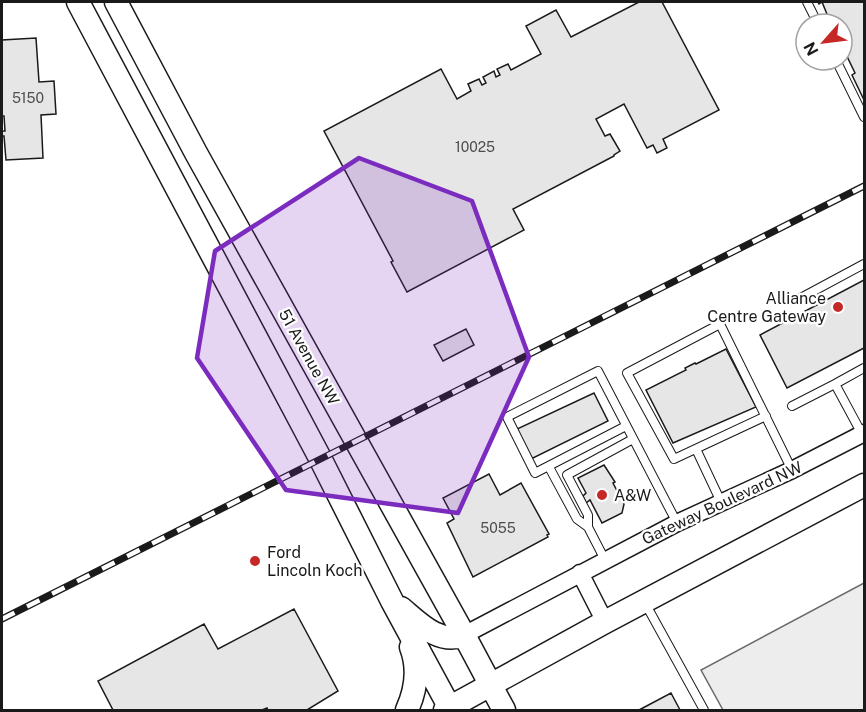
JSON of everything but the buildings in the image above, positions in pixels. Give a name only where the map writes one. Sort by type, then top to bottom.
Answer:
[{"type":"main road","points":[[78,2],[320,458],[448,710],[605,622],[864,485]]},
{"type":"main road","name":"51 Avenue NW","points":[[116,2],[191,144],[504,711]]},
{"type":"main road","points":[[392,601],[430,632],[451,639],[464,635]]},
{"type":"main road","points":[[392,601],[413,653],[415,686],[407,711]]},
{"type":"street","name":"Gateway Boulevard NW","points":[[464,635],[677,523],[792,470],[863,434]]},
{"type":"street","points":[[580,573],[605,622]]},
{"type":"lane","points":[[842,72],[864,117]]},
{"type":"lane","points":[[797,300],[864,264]]},
{"type":"lane","points":[[766,416],[674,459],[627,373],[720,324],[766,416],[792,470]]},
{"type":"lane","points":[[792,406],[864,368]]},
{"type":"lane","points":[[626,426],[536,473],[507,417],[598,370],[677,523]]},
{"type":"lane","points":[[835,384],[863,434]]},
{"type":"lane","points":[[588,527],[588,515],[567,474],[633,439]]},
{"type":"lane","points":[[696,450],[721,502]]},
{"type":"lane","points":[[549,466],[577,519],[588,527],[605,560]]},
{"type":"lane","points":[[645,601],[704,711]]},
{"type":"highlighted area","points":[[359,158],[472,201],[529,357],[458,513],[286,490],[197,358],[215,251]]},
{"type":"shaded area","points":[[864,583],[864,710],[723,710],[701,670]]},
{"type":"railway","points":[[2,619],[864,186]]},
{"type":"place","name":"Alliance Centre Gateway","points":[[838,307]]},
{"type":"place","name":"A&W","points":[[602,495]]},
{"type":"place","name":"Ford Lincoln Koch","points":[[255,561]]}]
